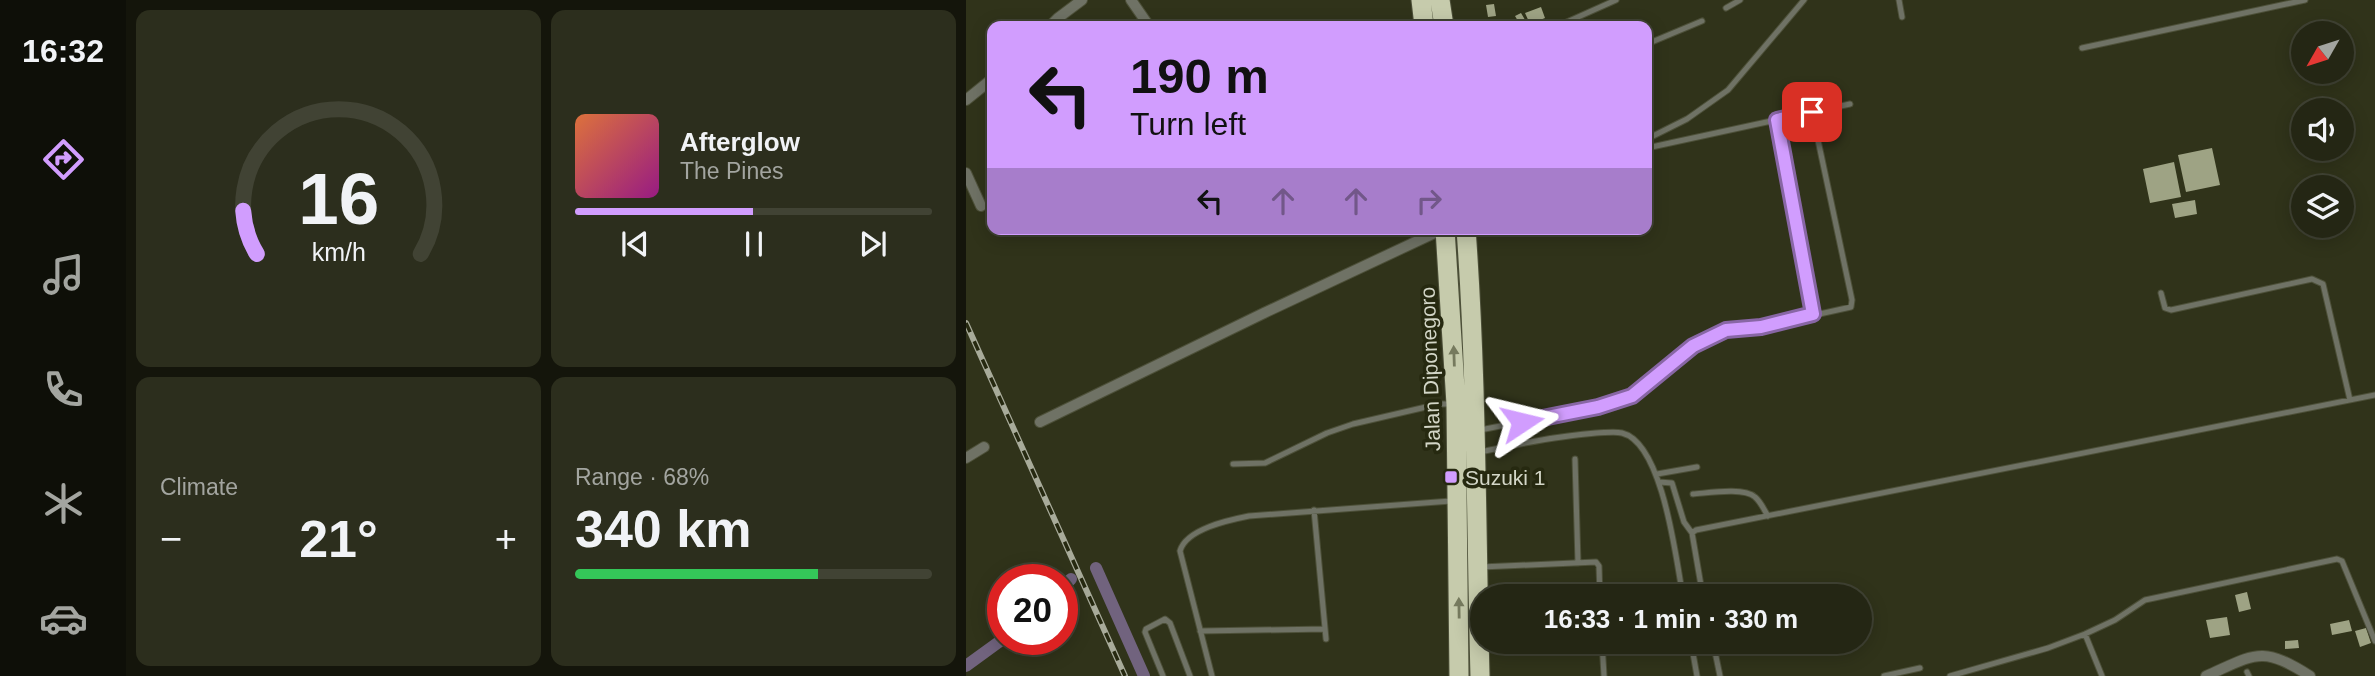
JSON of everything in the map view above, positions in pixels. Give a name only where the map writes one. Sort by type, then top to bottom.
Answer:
[{"type":"highway","points":[[1421,0],[1423,21]]},
{"type":"highway","points":[[1440,0],[1443,21]]},
{"type":"highway","name":"Jalan Diponegoro","points":[[1444,235],[1456,404],[1466,431]]},
{"type":"highway","name":"Jalan Diponegoro","points":[[1460,676],[1471,294],[1466,235]]},
{"type":"highway","name":"Jalan Diponegoro","points":[[1466,501],[1477,567],[1480,676]]},
{"type":"street","points":[[1055,21],[1082,0]]},
{"type":"street","points":[[1131,0],[1146,21]]},
{"type":"street","points":[[966,100],[987,83]]},
{"type":"street","points":[[966,173],[981,206]]},
{"type":"street","points":[[1040,422],[1431,235]]},
{"type":"street","points":[[966,458],[984,447]]},
{"type":"street","points":[[2206,676],[2261,654],[2275,656],[2310,676]]},
{"type":"lane","points":[[1569,21],[1616,0]]},
{"type":"lane","points":[[1726,8],[1740,0]]},
{"type":"lane","points":[[1652,136],[1687,119],[1728,90],[1804,0]]},
{"type":"lane","points":[[1899,0],[1902,17]]},
{"type":"lane","points":[[2082,48],[2305,0]]},
{"type":"lane","points":[[1652,42],[1702,21]]},
{"type":"lane","points":[[1652,147],[1850,104]]},
{"type":"lane","points":[[1466,431],[1598,407],[1632,396],[1693,346],[1710,336],[1726,330],[1761,327],[1852,307],[1812,112]]},
{"type":"lane","points":[[1777,120],[1813,314]]},
{"type":"lane","points":[[2161,293],[2165,308],[2171,310],[2312,279],[2318,280],[2323,284],[2350,400]]},
{"type":"lane","points":[[1692,533],[1696,530],[2375,395]]},
{"type":"lane","points":[[1233,464],[1265,463],[1326,433],[1353,424],[1439,404],[1456,404]]},
{"type":"lane","points":[[1466,454],[1574,435],[1619,432],[1639,442],[1657,474],[1680,584]]},
{"type":"lane","points":[[1576,459],[1578,563]]},
{"type":"lane","points":[[1657,474],[1697,467]]},
{"type":"lane","points":[[1659,482],[1672,483],[1684,522],[1692,533],[1701,584]]},
{"type":"lane","points":[[1693,494],[1752,494],[1768,516]]},
{"type":"lane","points":[[1212,676],[1180,551],[1184,542],[1199,532],[1249,516],[1466,501]]},
{"type":"lane","points":[[1314,510],[1326,639]]},
{"type":"lane","points":[[1950,676],[2048,648],[2085,634],[2115,620],[2145,600],[2339,559],[2375,641]]},
{"type":"lane","points":[[1477,567],[1598,563],[1599,584]]},
{"type":"lane","points":[[1163,676],[1145,632],[1165,619],[1170,623],[1190,676]]},
{"type":"lane","points":[[1200,631],[1325,629]]},
{"type":"lane","points":[[2085,634],[2102,676]]},
{"type":"lane","points":[[1603,654],[1604,676]]},
{"type":"lane","points":[[1693,654],[1697,676]]},
{"type":"lane","points":[[1715,654],[1720,676]]},
{"type":"lane","points":[[1884,676],[1920,668]]},
{"type":"building","points":[[1494,4],[1496,16],[1488,17],[1486,5]]},
{"type":"building","points":[[1541,7],[1545,18],[1529,21],[1525,13]]},
{"type":"building","points":[[1521,13],[1526,21],[1518,21],[1515,16]]},
{"type":"building","points":[[2212,148],[2220,185],[2186,192],[2178,155]]},
{"type":"building","points":[[2174,162],[2181,197],[2150,203],[2143,169]]},
{"type":"building","points":[[2195,200],[2197,214],[2175,218],[2172,204]]},
{"type":"building","points":[[2247,592],[2251,609],[2239,612],[2235,595]]},
{"type":"building","points":[[2227,617],[2230,635],[2210,638],[2206,620]]},
{"type":"building","points":[[2349,620],[2352,631],[2332,635],[2330,624]]},
{"type":"building","points":[[2366,628],[2371,643],[2360,647],[2355,631]]},
{"type":"building","points":[[2298,640],[2299,648],[2285,649],[2285,641]]},
{"type":"waterway","points":[[1096,568],[1144,676]]},
{"type":"waterway","points":[[966,666],[987,651]]},
{"type":"railway","points":[[966,323],[1125,676]]},
{"type":"place","name":"Suzuki 1","points":[[1451,477]]},
{"type":"route","points":[[1522,422],[1598,407],[1632,396],[1693,346],[1726,330],[1761,327],[1813,314],[1777,120],[1812,112]]}]
